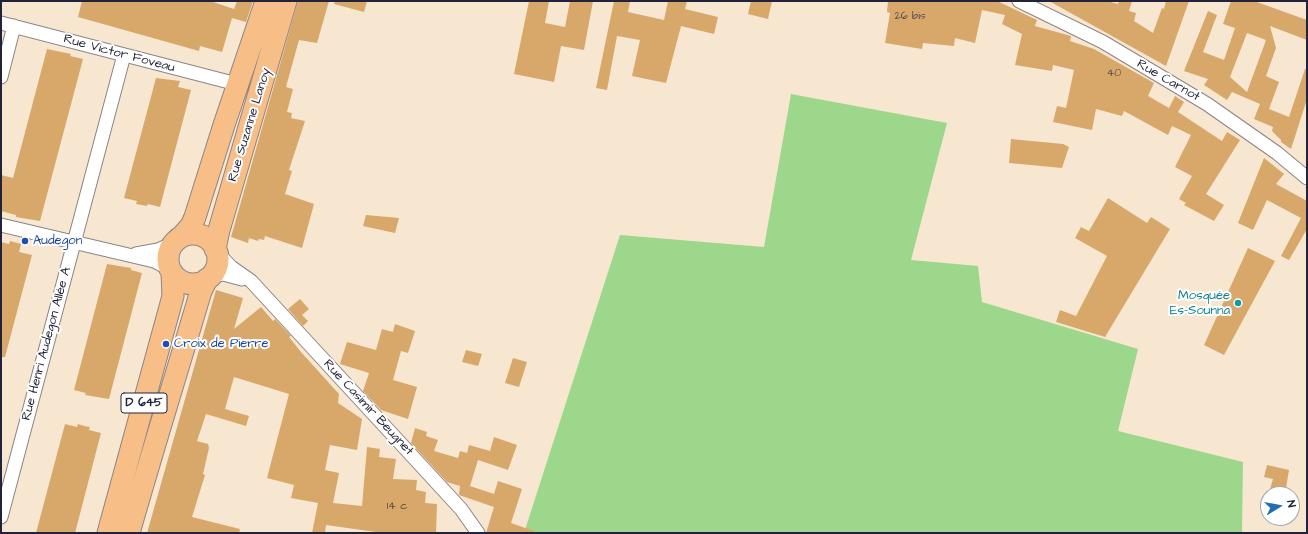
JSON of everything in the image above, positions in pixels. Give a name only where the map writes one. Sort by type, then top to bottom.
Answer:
[{"type":"main road","name":"Rue Suzanne Lanoy","points":[[177,240],[191,226],[195,217],[237,84],[266,1]]},
{"type":"main road","name":"Rue Suzanne Lanoy","points":[[216,251],[220,224],[286,1]]},
{"type":"main road","points":[[192,234],[201,235],[209,240],[216,251],[217,263],[209,277],[199,283],[190,284],[182,281],[171,271],[168,256],[177,240],[192,234]]},
{"type":"main road","name":"D 645","points":[[108,533],[173,296],[171,271]]},
{"type":"main road","name":"D 645","points":[[129,533],[160,423],[177,376],[201,291],[209,277]]},
{"type":"street","name":"Rue Carnot","points":[[1019,1],[1103,42],[1207,104],[1277,153],[1307,178]]},
{"type":"street","name":"Rue Victor Foveau","points":[[1,23],[237,84]]},
{"type":"street","points":[[1,77],[14,26]]},
{"type":"street","name":"Rue Henri Audegon Allée A","points":[[1,517],[124,55]]},
{"type":"street","points":[[1,225],[74,244],[154,261],[171,271]]},
{"type":"street","points":[[124,254],[152,252],[177,240]]},
{"type":"street","name":"Rue Casimir Beugnet","points":[[216,251],[231,267],[248,279],[461,509],[478,533]]},
{"type":"street","name":"Rue Casimir Beugnet","points":[[209,277],[223,274],[232,276],[254,286]]},
{"type":"green space","points":[[791,94],[947,123],[911,260],[978,266],[982,302],[1138,349],[1118,431],[1243,462],[1242,533],[524,533],[620,235],[764,247]]},
{"type":"building","points":[[82,1],[210,1],[234,9],[237,1],[253,1],[246,22],[232,18],[222,52],[200,46],[199,51],[78,17]]},
{"type":"building","points":[[298,1],[329,1],[317,43],[299,40],[286,87],[293,89],[287,112],[292,113],[291,118],[305,121],[289,170],[292,171],[285,194],[314,204],[302,248],[265,236],[264,240],[259,239],[258,241],[249,238],[248,243],[231,237]]},
{"type":"building","points":[[335,1],[367,1],[364,12],[334,4]]},
{"type":"building","points":[[529,1],[549,1],[545,23],[565,27],[570,1],[593,1],[584,50],[561,46],[554,82],[514,74]]},
{"type":"building","points":[[614,1],[630,1],[628,12],[664,20],[668,1],[687,1],[685,9],[718,17],[714,34],[681,26],[666,83],[632,76],[640,40],[617,36],[607,90],[596,88]]},
{"type":"building","points":[[751,1],[772,1],[768,19],[748,14]]},
{"type":"building","points":[[888,1],[997,1],[1037,20],[1035,26],[1071,36],[1070,41],[1094,49],[1154,83],[1148,96],[1169,108],[1175,96],[1184,102],[1178,112],[1222,141],[1227,132],[1240,140],[1206,194],[1224,205],[1214,221],[1184,205],[1186,203],[1179,199],[1192,176],[1175,167],[1191,135],[1172,126],[1168,135],[1124,111],[1122,116],[1096,109],[1092,130],[1053,122],[1057,106],[1066,108],[1074,70],[1053,65],[1052,71],[1015,65],[1022,34],[1002,24],[1005,15],[982,10],[975,43],[955,38],[954,46],[923,43],[922,49],[885,43],[890,13],[887,12]]},
{"type":"building","points":[[1049,1],[1107,1],[1118,4],[1119,1],[1132,1],[1129,11],[1136,13],[1134,21],[1153,33],[1166,1],[1189,1],[1166,66]]},
{"type":"building","points":[[1231,1],[1254,1],[1307,20],[1307,40],[1270,26],[1276,48],[1266,76],[1279,82],[1269,109],[1289,117],[1305,69],[1307,69],[1307,99],[1291,149],[1281,142],[1281,140],[1272,131],[1273,127],[1254,119],[1260,104],[1232,92],[1227,100],[1204,85],[1208,79],[1184,71],[1208,11],[1217,15],[1203,52],[1224,60],[1235,28],[1223,24]],"holes":[[[1247,33],[1266,40],[1247,92],[1230,77]]]},
{"type":"building","points":[[47,49],[71,54],[70,56],[83,59],[40,221],[16,217],[16,215],[1,211],[1,175],[13,178]]},
{"type":"building","points":[[156,78],[180,81],[178,87],[191,90],[160,207],[148,204],[147,206],[136,204],[137,201],[124,198]]},
{"type":"building","points":[[1011,139],[1063,144],[1069,147],[1062,168],[1009,163]]},
{"type":"building","points":[[1264,158],[1284,174],[1276,184],[1307,201],[1307,229],[1289,260],[1281,256],[1301,218],[1267,200],[1253,230],[1238,223]]},
{"type":"building","points":[[1108,198],[1147,223],[1151,217],[1170,229],[1105,337],[1056,322],[1060,310],[1076,316],[1107,256],[1075,238],[1081,227],[1089,231]]},
{"type":"building","points":[[366,215],[399,218],[395,233],[363,226]]},
{"type":"building","points":[[10,241],[21,244],[19,252],[32,255],[5,357],[1,357],[1,242],[9,244]]},
{"type":"building","name":"Mosquée Es-Sounna","points":[[1248,248],[1275,261],[1224,355],[1204,345]]},
{"type":"building","points":[[107,264],[131,268],[131,270],[142,273],[109,399],[85,395],[86,393],[74,390]]},
{"type":"building","points":[[216,290],[243,298],[234,329],[261,307],[273,321],[275,319],[291,336],[289,337],[301,352],[339,394],[338,403],[362,419],[357,450],[330,445],[325,470],[339,473],[333,503],[362,506],[367,447],[380,449],[379,457],[396,459],[393,479],[417,480],[416,490],[426,492],[425,503],[437,504],[436,533],[383,533],[326,525],[325,533],[312,533],[318,503],[291,498],[294,485],[267,478],[289,394],[234,377],[225,409],[249,416],[246,426],[206,414],[197,441],[208,444],[209,448],[203,474],[205,475],[192,517],[240,529],[239,533],[147,533]]},
{"type":"building","points":[[300,299],[309,309],[302,315],[308,321],[303,326],[288,309]]},
{"type":"building","points":[[395,324],[415,331],[408,353],[401,351],[393,380],[417,387],[408,419],[381,410],[363,391],[369,373],[340,364],[347,342],[376,350],[382,329],[393,332]]},
{"type":"building","points":[[466,350],[482,354],[478,366],[462,362]]},
{"type":"building","points":[[513,358],[527,362],[519,387],[505,383]]},
{"type":"building","points":[[65,424],[77,427],[78,424],[90,427],[89,430],[101,433],[75,533],[36,533]]},
{"type":"building","points":[[415,428],[427,432],[426,436],[438,440],[434,451],[458,458],[460,451],[467,453],[469,445],[490,451],[494,437],[517,445],[508,470],[478,460],[470,486],[494,494],[498,481],[522,489],[511,523],[534,531],[533,533],[486,533],[494,507],[459,495],[460,486],[447,482],[411,443]]},
{"type":"building","points":[[1267,465],[1289,470],[1286,486],[1271,486],[1273,479],[1264,477]]},
{"type":"place","name":"Audegon","points":[[25,241]]},
{"type":"place","name":"Mosquée Es-Sounna","points":[[1238,303]]},
{"type":"place","name":"Croix de Pierre","points":[[166,344]]}]
